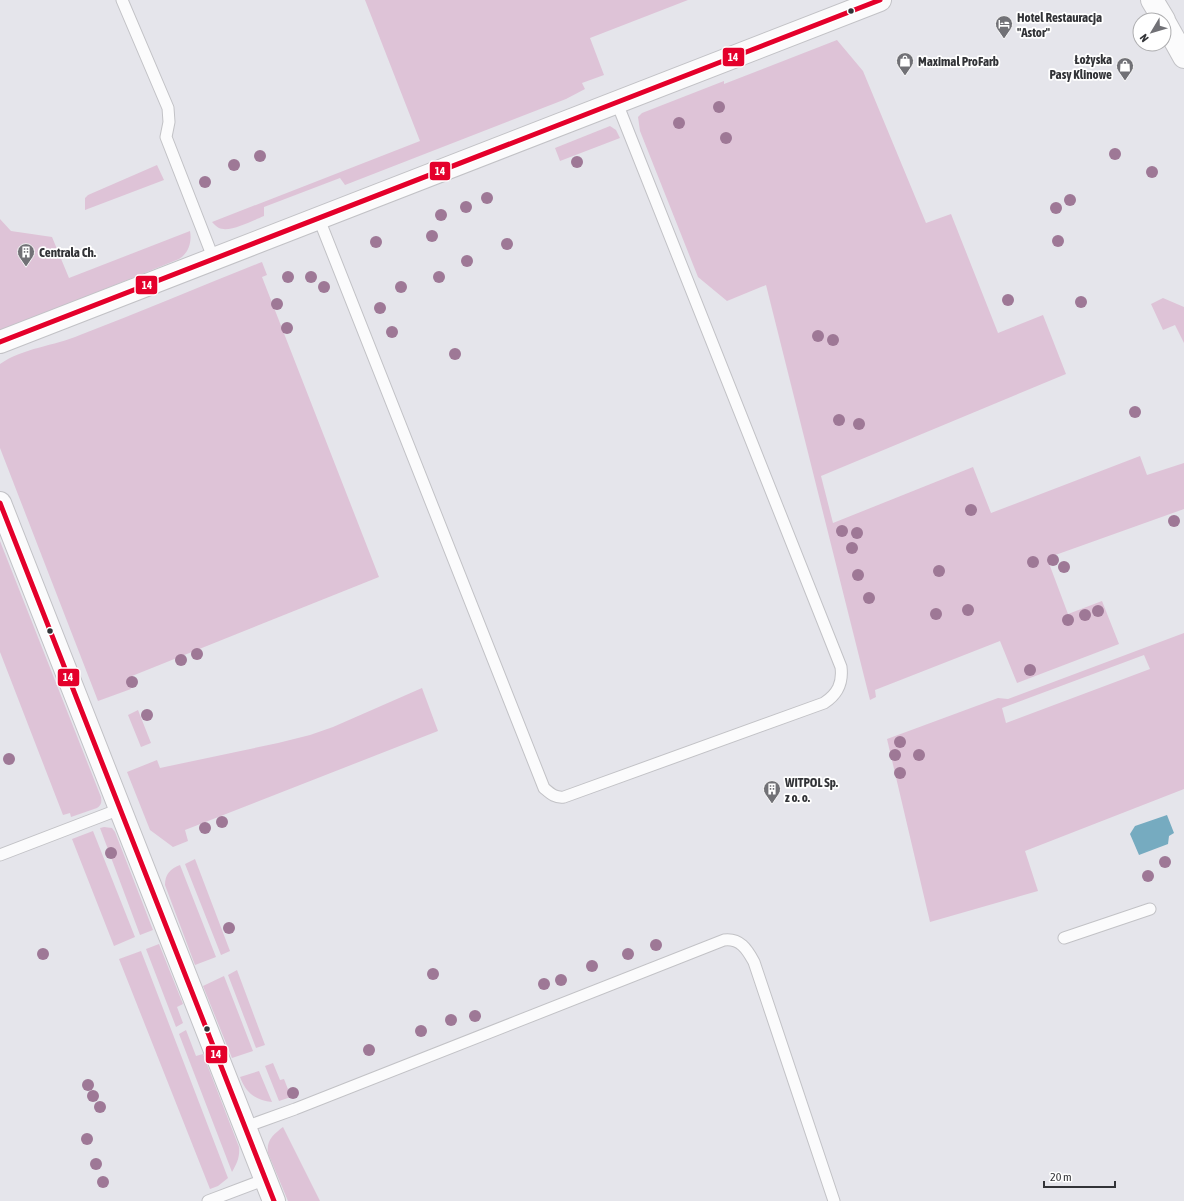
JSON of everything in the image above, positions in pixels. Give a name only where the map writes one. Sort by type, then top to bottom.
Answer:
[{"type":"street","points":[[0,342],[880,0]]},
{"type":"street","points":[[1152,0],[1159,12]]},
{"type":"street","points":[[1172,34],[1184,56]]},
{"type":"street","points":[[0,503],[274,1201]]},
{"type":"lane","points":[[122,0],[168,108],[169,122],[166,137],[214,260]]},
{"type":"lane","points":[[319,219],[544,788],[557,798],[564,797],[824,703],[839,689],[842,676],[841,667],[617,103]]},
{"type":"lane","points":[[0,855],[120,809]]},
{"type":"lane","points":[[1064,938],[1150,909]]},
{"type":"lane","points":[[245,1127],[729,939],[743,945],[754,962],[834,1201]]},
{"type":"lane","points":[[208,1201],[266,1179]]},
{"type":"shaded area","points":[[365,0],[688,0],[590,38],[604,75],[582,83],[585,89],[566,99],[345,185],[340,178],[264,207],[264,216],[242,225],[229,229],[218,228],[212,222],[420,141]]},
{"type":"shaded area","points":[[837,40],[863,71],[926,223],[951,214],[998,333],[1043,315],[1066,374],[821,476],[833,523],[973,467],[991,513],[1140,456],[1147,475],[1184,463],[1184,509],[1047,558],[1068,614],[1102,601],[1119,644],[1017,683],[1000,641],[875,690],[876,697],[870,700],[766,285],[727,301],[698,277],[640,131],[638,117],[642,113],[724,81],[724,84]]},
{"type":"shaded area","points":[[610,126],[616,130],[620,138],[560,161],[555,148]]},
{"type":"shaded area","points":[[157,165],[164,180],[85,210],[85,198],[88,195]]},
{"type":"shaded area","points":[[0,219],[11,231],[52,237],[69,278],[190,231],[191,239],[185,254],[179,259],[6,329],[0,330]]},
{"type":"shaded area","points":[[262,262],[267,275],[262,277],[379,577],[127,678],[131,689],[98,701],[0,448],[0,364],[19,354],[70,339]]},
{"type":"shaded area","points":[[1163,298],[1184,307],[1184,343],[1175,325],[1163,330],[1151,304]]},
{"type":"shaded area","points":[[0,541],[101,797],[101,804],[97,808],[71,817],[70,813],[63,815],[0,652]]},
{"type":"shaded area","points":[[1184,633],[1184,789],[1025,851],[1038,891],[930,922],[887,739],[998,698],[1008,699]],"holes":[[[1144,655],[1150,669],[1006,723],[1002,708]]]},
{"type":"shaded area","points":[[422,688],[438,731],[185,830],[188,841],[173,847],[150,830],[127,772],[157,760],[160,768],[310,735],[333,727]]},
{"type":"shaded area","points":[[138,710],[151,743],[141,747],[128,715]]},
{"type":"shaded area","points":[[100,828],[112,828],[115,832],[153,930],[140,935]]},
{"type":"shaded area","points":[[93,831],[135,937],[114,946],[72,839]]},
{"type":"shaded area","points":[[195,859],[230,951],[221,955],[185,864]]},
{"type":"shaded area","points":[[180,865],[216,957],[195,965],[165,885],[169,872],[173,868]]},
{"type":"shaded area","points":[[159,944],[183,1004],[177,1007],[183,1023],[176,1027],[146,949]]},
{"type":"shaded area","points":[[141,951],[228,1178],[218,1186],[210,1189],[119,959]]},
{"type":"shaded area","points":[[237,970],[265,1045],[256,1048],[228,975]]},
{"type":"shaded area","points":[[224,976],[253,1051],[232,1058],[203,986]]},
{"type":"shaded area","points":[[186,1030],[196,1056],[203,1054],[239,1147],[238,1160],[232,1172],[179,1034]]},
{"type":"shaded area","points":[[273,1063],[280,1080],[284,1079],[291,1097],[279,1101],[265,1066]]},
{"type":"shaded area","points":[[259,1071],[272,1102],[261,1100],[252,1095],[242,1083],[240,1077]]},
{"type":"shaded area","points":[[283,1127],[320,1201],[288,1201],[268,1153],[269,1141]]},
{"type":"water","points":[[1167,815],[1174,833],[1169,836],[1168,844],[1139,855],[1130,834],[1135,826]]},
{"type":"transit line","name":"14","points":[[0,342],[880,0]]},
{"type":"transit line","name":"14","points":[[0,503],[274,1201]]},
{"type":"place","name":"Hotel Restauracja \"Astor\"","points":[[1004,39]]},
{"type":"place","name":"Maximal ProFarb","points":[[905,76]]},
{"type":"place","name":"Łożyska Pasy Klinowe","points":[[1125,81]]},
{"type":"place","name":"Centrala Ch.","points":[[26,267]]},
{"type":"place","name":"WITPOL Sp. z o. o.","points":[[772,804]]}]
